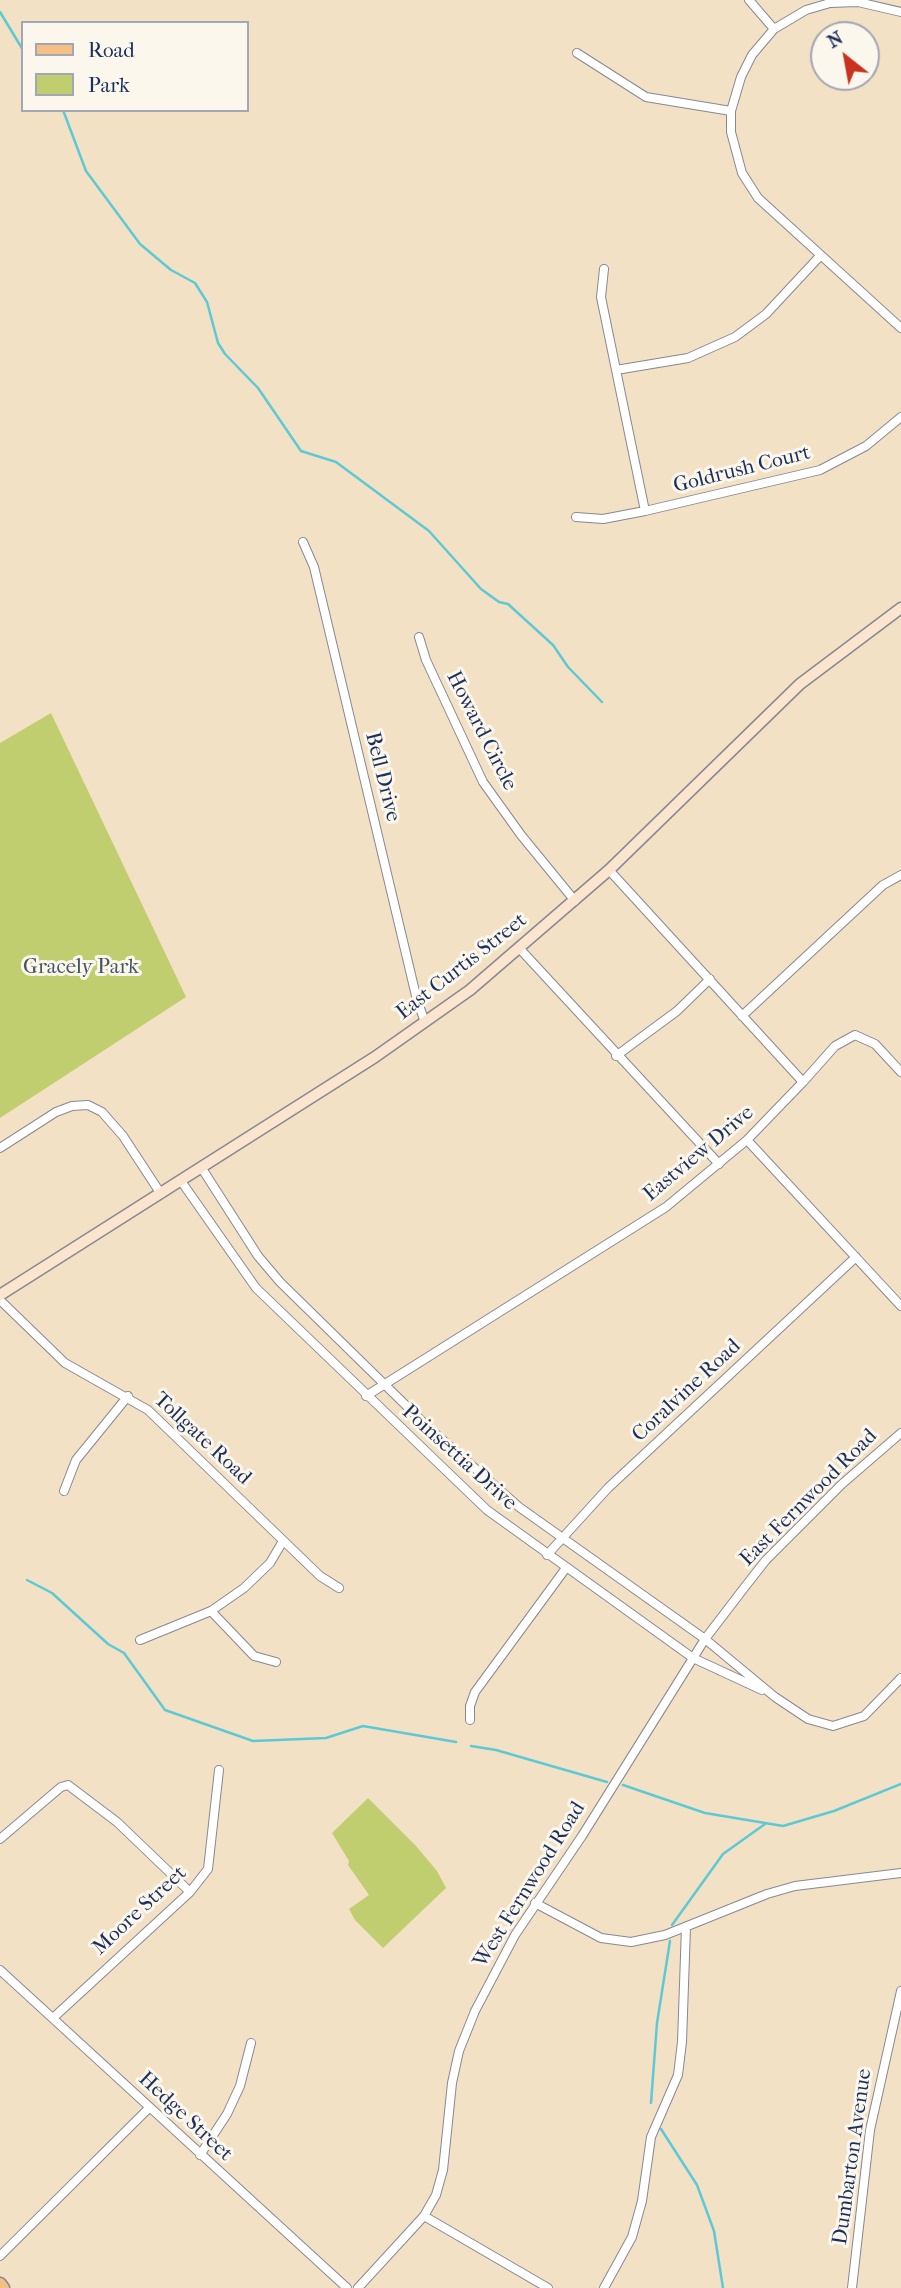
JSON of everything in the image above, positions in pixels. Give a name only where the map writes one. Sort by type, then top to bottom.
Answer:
[{"type":"main road","name":"East Curtis Street","points":[[0,1298],[375,1057],[425,1022],[520,949],[575,901],[800,684],[901,608]]},
{"type":"street","points":[[750,0],[774,29]]},
{"type":"street","points":[[901,12],[877,2],[847,2],[818,6],[774,29],[747,63],[731,111],[733,148],[748,183],[770,211],[901,328]]},
{"type":"street","points":[[577,53],[646,97],[731,111]]},
{"type":"street","points":[[617,370],[688,358],[735,337],[766,314],[820,256]]},
{"type":"street","points":[[604,269],[601,298],[645,511]]},
{"type":"street","name":"Goldrush Court","points":[[576,517],[603,519],[645,511],[820,470],[866,446],[901,417]]},
{"type":"street","name":"Bell Drive","points":[[303,542],[314,567],[417,1000],[425,1022]]},
{"type":"street","name":"Howard Circle","points":[[419,637],[426,660],[483,782],[521,835],[575,901]]},
{"type":"street","points":[[609,870],[803,1082]]},
{"type":"street","points":[[743,1016],[883,885],[901,875]]},
{"type":"street","points":[[520,949],[719,1164]]},
{"type":"street","points":[[617,1056],[677,1011],[710,979]]},
{"type":"street","name":"Eastview Drive","points":[[366,1396],[638,1228],[747,1140],[835,1046],[855,1035],[875,1044],[901,1072]]},
{"type":"street","points":[[0,1148],[56,1112],[72,1106],[88,1105],[102,1112],[122,1136],[160,1194]]},
{"type":"street","points":[[747,1140],[901,1306]]},
{"type":"street","name":"Poinsettia Drive","points":[[201,1167],[258,1256],[280,1282],[471,1466],[562,1538],[705,1639],[771,1693],[808,1719],[833,1726],[864,1716],[901,1678]]},
{"type":"street","name":"Poinsettia Drive","points":[[181,1181],[256,1289],[487,1510],[693,1658],[771,1693]]},
{"type":"street","name":"Coralvine Road","points":[[547,1555],[608,1488],[856,1257]]},
{"type":"street","name":"Tollgate Road","points":[[0,1298],[65,1363],[128,1396],[148,1410],[320,1576],[339,1588]]},
{"type":"street","points":[[64,1491],[79,1456],[128,1396]]},
{"type":"street","name":"East Fernwood Road","points":[[693,1658],[766,1560],[842,1484],[901,1433]]},
{"type":"street","points":[[140,1640],[211,1611],[244,1588],[270,1563],[283,1541]]},
{"type":"street","points":[[470,1720],[470,1706],[475,1692],[566,1568]]},
{"type":"street","points":[[211,1611],[254,1656],[276,1662]]},
{"type":"street","name":"West Fernwood Road","points":[[358,2288],[425,2216],[436,2194],[443,2170],[452,2083],[459,2051],[498,1965],[693,1658]]},
{"type":"street","name":"Moore Street","points":[[53,2018],[190,1892],[208,1869],[219,1770]]},
{"type":"street","points":[[0,1839],[61,1787],[68,1785],[75,1787],[117,1822],[190,1892]]},
{"type":"street","points":[[535,1903],[591,1933],[620,1942],[638,1941],[687,1927],[767,1894],[795,1886],[901,1873]]},
{"type":"street","points":[[604,2288],[632,2237],[642,2201],[651,2137],[678,2075],[687,1927]]},
{"type":"street","name":"Hedge Street","points":[[0,1970],[347,2288]]},
{"type":"street","name":"Dumbarton Avenue","points":[[852,2288],[870,2130],[901,1991]]},
{"type":"street","points":[[200,2155],[227,2114],[240,2086],[251,2043]]},
{"type":"street","points":[[0,2256],[149,2108]]},
{"type":"street","points":[[425,2216],[548,2288]]},
{"type":"green space","name":"Gracely Park","points":[[51,713],[186,997],[0,1118],[0,743]]},
{"type":"green space","points":[[368,1798],[416,1846],[437,1871],[446,1888],[383,1948],[355,1920],[349,1909],[369,1895],[348,1865],[349,1861],[332,1833]]},
{"type":"waterway","points":[[0,12],[21,47]]},
{"type":"waterway","points":[[64,112],[86,171],[140,244],[171,270],[195,283],[207,302],[218,343],[258,388],[301,451],[336,462],[429,531],[481,589],[499,602],[508,604],[553,645],[568,667],[602,702]]},
{"type":"waterway","points":[[27,1580],[52,1593],[108,1644],[124,1653],[165,1710],[253,1741],[326,1738],[363,1726],[456,1742]]},
{"type":"waterway","points":[[471,1746],[496,1750],[607,1782]]},
{"type":"waterway","points":[[623,1785],[705,1813],[783,1826],[834,1811],[901,1784]]},
{"type":"waterway","points":[[672,1925],[723,1854],[765,1824]]},
{"type":"waterway","points":[[651,2103],[657,2023],[670,1941]]},
{"type":"waterway","points":[[661,2129],[697,2185],[714,2231],[723,2288]]}]
